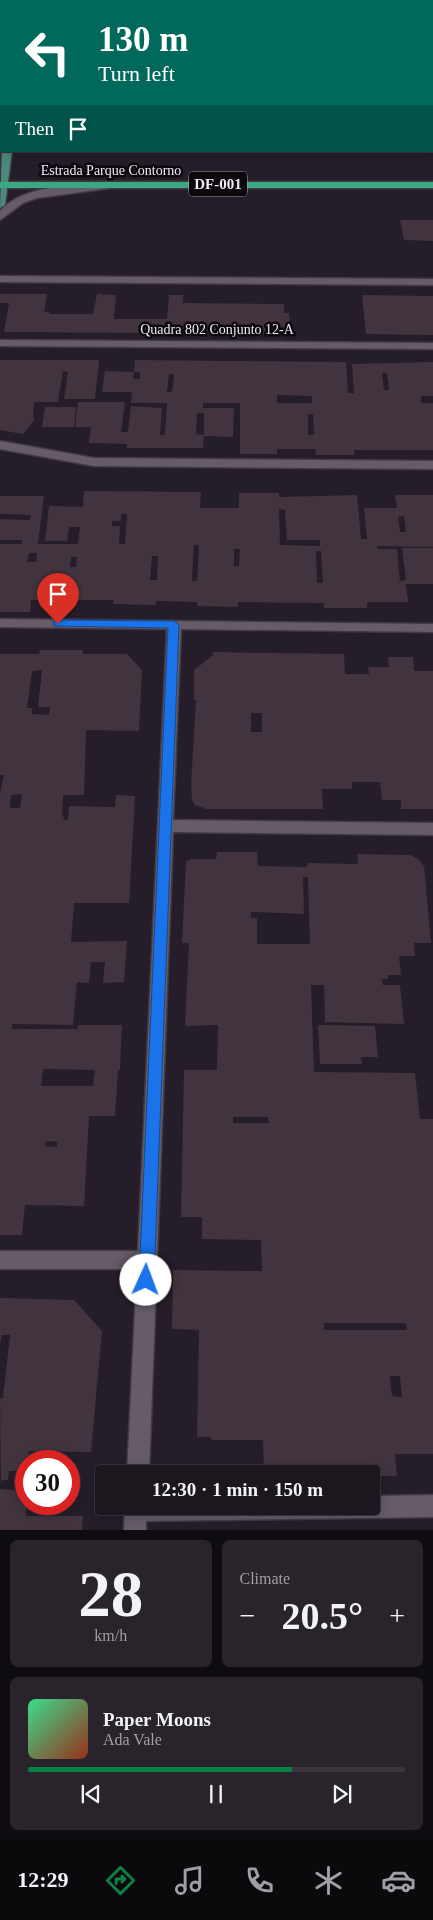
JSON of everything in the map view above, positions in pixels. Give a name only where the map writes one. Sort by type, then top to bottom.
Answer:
[{"type":"highway","name":"Estrada Parque Contorno","points":[[1,185],[433,185]]},
{"type":"main road","points":[[0,205],[1,185],[7,152]]},
{"type":"street","points":[[0,218],[9,208],[37,195],[119,184]]},
{"type":"street","points":[[0,279],[433,282]]},
{"type":"street","name":"Quadra 802 Conjunto 12-A","points":[[0,343],[433,346]]},
{"type":"street","points":[[0,445],[63,458],[94,462],[433,465]]},
{"type":"street","points":[[0,623],[433,628]]},
{"type":"street","points":[[138,1465],[174,625]]},
{"type":"street","points":[[165,826],[433,829]]},
{"type":"street","points":[[0,1260],[147,1260]]},
{"type":"street","points":[[380,1508],[433,1506]]},
{"type":"building","points":[[400,220],[433,220],[433,241],[404,240]]},
{"type":"building","points":[[0,294],[47,294],[44,312],[49,312],[49,314],[93,314],[97,294],[116,295],[114,319],[167,319],[169,295],[183,295],[183,303],[284,304],[284,313],[289,313],[290,334],[4,332],[9,303],[0,303]]},
{"type":"building","points":[[362,295],[433,296],[433,335],[366,334]]},
{"type":"building","points":[[0,360],[99,360],[95,399],[64,399],[68,372],[63,371],[58,402],[34,402],[33,418],[35,419],[23,434],[0,430]]},
{"type":"building","points":[[135,360],[346,362],[348,393],[354,393],[352,364],[433,362],[433,396],[421,396],[421,403],[433,403],[433,450],[354,450],[354,455],[316,455],[315,449],[277,449],[277,454],[240,454],[240,403],[203,403],[203,408],[234,408],[233,437],[204,436],[203,448],[127,448],[127,444],[89,443],[91,427],[75,427],[78,402],[125,402],[121,432],[128,432],[131,406],[162,408],[160,435],[165,435],[167,403],[131,403],[132,392],[102,392],[105,371],[134,372]],"holes":[[[134,372],[140,372],[140,379],[133,379]],[[382,373],[387,373],[389,390],[384,390]],[[169,374],[174,374],[172,392],[167,392]],[[277,395],[312,396],[312,403],[277,403]],[[197,413],[204,413],[204,435],[196,434]],[[308,414],[313,414],[314,435],[308,435]]]},
{"type":"building","points":[[45,407],[76,407],[74,427],[42,427]]},
{"type":"building","points":[[84,491],[201,492],[200,508],[239,508],[239,493],[279,493],[279,497],[357,495],[361,539],[367,539],[364,508],[397,508],[395,495],[433,495],[433,547],[377,546],[378,549],[397,549],[400,581],[406,580],[402,548],[433,548],[433,584],[406,584],[408,602],[367,602],[367,608],[324,608],[324,603],[238,602],[238,607],[197,606],[197,602],[156,601],[156,605],[113,604],[114,600],[31,600],[30,612],[0,612],[0,544],[22,544],[22,540],[0,540],[0,519],[30,520],[31,515],[0,514],[0,496],[44,496],[38,544],[78,544],[80,527],[69,527],[67,541],[45,541],[49,506],[83,507]],"holes":[[[279,509],[285,510],[287,540],[320,540],[320,546],[280,545]],[[121,514],[127,514],[125,544],[119,544],[120,526],[112,526],[112,521],[121,521]],[[404,516],[406,532],[400,532],[398,517]],[[194,545],[199,545],[197,581],[192,581]],[[234,549],[240,549],[239,566],[234,566]],[[316,551],[321,551],[323,583],[317,583]],[[29,553],[37,553],[36,562],[27,562]],[[152,556],[158,556],[157,580],[150,580]],[[71,557],[77,557],[76,567],[70,567]]]},
{"type":"building","points":[[40,650],[83,650],[83,654],[127,654],[142,670],[139,731],[86,730],[84,795],[63,795],[63,820],[68,820],[69,806],[115,807],[116,795],[135,796],[129,903],[74,903],[71,942],[127,941],[124,982],[103,983],[105,962],[91,962],[89,983],[77,982],[73,1025],[12,1024],[12,1029],[78,1029],[78,1025],[122,1025],[120,1070],[118,1070],[115,1116],[89,1116],[84,1206],[25,1205],[22,1235],[0,1235],[0,794],[4,775],[0,775],[0,654],[39,654]],"holes":[[[42,670],[38,707],[50,707],[49,715],[32,714],[32,708],[27,708],[32,671]],[[22,794],[20,808],[10,808],[11,795]],[[43,1069],[95,1070],[93,1086],[41,1086]],[[46,1141],[57,1142],[57,1147],[45,1146]]]},
{"type":"building","points":[[213,652],[344,654],[345,674],[369,674],[368,667],[389,667],[388,657],[413,657],[414,671],[433,671],[433,809],[401,809],[401,800],[382,800],[380,782],[352,782],[352,789],[322,789],[323,809],[207,809],[195,805],[192,800],[191,785],[196,700],[194,700],[194,670],[213,655]],"holes":[[[251,713],[262,713],[262,732],[251,732]]]},
{"type":"building","points":[[217,852],[257,852],[258,866],[307,867],[307,863],[358,864],[357,854],[410,855],[418,859],[424,866],[431,943],[414,943],[415,956],[399,956],[401,975],[388,975],[388,979],[382,979],[383,985],[400,985],[404,1024],[325,1022],[324,985],[311,985],[314,1072],[415,1073],[420,1119],[433,1119],[433,1454],[395,1454],[397,1476],[380,1476],[380,1465],[264,1465],[263,1440],[211,1440],[211,1437],[197,1437],[199,1330],[172,1329],[173,1270],[262,1271],[261,1240],[202,1239],[202,1217],[181,1217],[184,1070],[217,1070],[218,1025],[185,1026],[189,943],[182,943],[186,861],[190,859],[216,859]],"holes":[[[303,877],[308,877],[310,944],[257,944],[257,918],[251,918],[251,912],[304,914]],[[233,1117],[268,1117],[269,1123],[233,1123]],[[324,1323],[406,1323],[407,1330],[324,1330]],[[390,1376],[400,1376],[402,1397],[392,1396]]]},
{"type":"building","points":[[318,1025],[375,1026],[378,1057],[361,1057],[362,1064],[320,1064]]},
{"type":"building","points":[[0,1298],[74,1300],[102,1331],[91,1452],[80,1452],[80,1450],[15,1450],[15,1471],[9,1471],[8,1480],[2,1480],[1,1485],[0,1398],[3,1398],[10,1335],[2,1335],[0,1344]]},
{"type":"building","points":[[0,1489],[15,1490],[15,1515],[83,1516],[82,1530],[0,1530]]},
{"type":"route","points":[[58,624],[174,625],[146,1280]]}]
